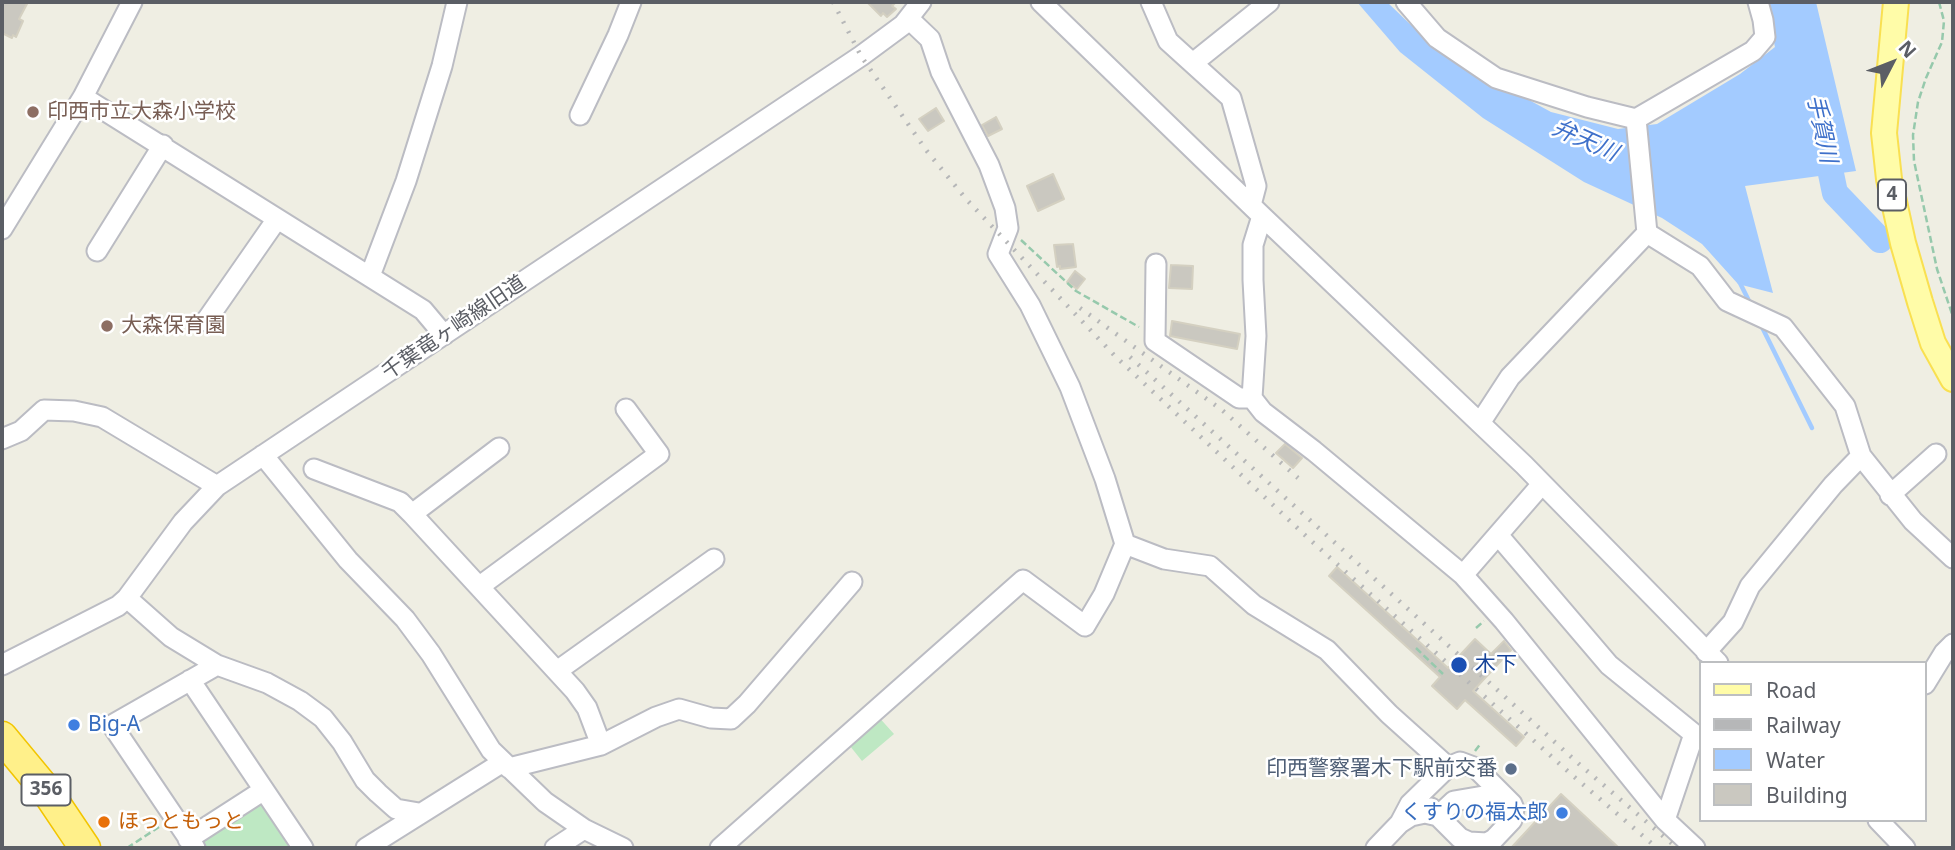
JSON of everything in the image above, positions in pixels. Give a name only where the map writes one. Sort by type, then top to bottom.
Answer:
[{"type":"highway","name":"356","points":[[2,737],[46,790],[85,848]]},
{"type":"highway","name":"356","points":[[2,743],[30,800],[62,848]]},
{"type":"main road","name":"4","points":[[1896,2],[1884,133],[1889,179],[1903,243],[1923,312],[1933,342],[1953,379]]},
{"type":"street","points":[[2,229],[83,97],[132,2]]},
{"type":"street","points":[[370,275],[406,181],[442,66],[457,2]]},
{"type":"street","points":[[580,115],[618,36],[631,2]]},
{"type":"street","name":"千葉竜ヶ崎線旧道","points":[[2,665],[106,614],[127,598],[183,522],[217,486],[852,62],[909,19],[921,2]]},
{"type":"street","points":[[1041,2],[1480,423],[1712,657],[1750,586],[1833,485],[1861,456]]},
{"type":"street","points":[[1151,2],[1167,41],[1231,98],[1256,186],[1253,245],[1256,336],[1252,398],[1263,412],[1463,575],[1504,621],[1665,820],[1695,848]]},
{"type":"street","points":[[1194,63],[1269,2]]},
{"type":"street","points":[[1406,2],[1437,38],[1496,78],[1587,107],[1636,119],[1753,51],[1765,37],[1758,2]]},
{"type":"street","points":[[720,848],[1023,580],[1085,626],[1104,594],[1125,544],[1105,479],[1070,387],[1030,305],[998,254],[1008,228],[1005,208],[989,165],[941,72],[930,39],[909,19]]},
{"type":"street","points":[[83,97],[423,310],[443,335]]},
{"type":"street","points":[[1480,423],[1510,377],[1647,233],[1636,119]]},
{"type":"street","points":[[97,251],[163,145]]},
{"type":"street","points":[[206,321],[276,219]]},
{"type":"street","points":[[1647,233],[1700,266],[1727,301],[1783,327],[1845,406],[1861,456],[1913,521],[1953,558]]},
{"type":"street","points":[[1156,264],[1155,341],[1239,398],[1252,398]]},
{"type":"street","points":[[480,586],[659,454],[626,409]]},
{"type":"street","points":[[2,439],[21,431],[44,411],[74,411],[102,417],[217,486]]},
{"type":"street","points":[[412,514],[499,448]]},
{"type":"street","points":[[1890,495],[1936,454]]},
{"type":"street","points":[[263,455],[348,560],[405,619],[431,654],[491,750],[545,802],[584,829],[623,848]]},
{"type":"street","points":[[314,470],[353,482],[400,502],[557,671],[587,708],[601,745]]},
{"type":"street","points":[[1463,575],[1542,484]]},
{"type":"street","points":[[1498,535],[1609,665],[1695,734],[1665,820]]},
{"type":"street","points":[[1125,544],[1164,559],[1210,566],[1254,605],[1327,650],[1389,714],[1448,767]]},
{"type":"street","points":[[557,671],[714,559]]},
{"type":"street","points":[[366,848],[419,813],[506,765],[601,745],[656,717],[679,709],[711,718],[731,719],[852,582]]},
{"type":"street","points":[[127,598],[171,637],[217,665],[267,683],[300,701],[323,718],[378,793],[396,809],[419,813]]},
{"type":"street","points":[[1927,681],[1944,653],[1953,645]]},
{"type":"street","points":[[217,665],[112,725],[192,843],[264,790]]},
{"type":"street","points":[[190,680],[303,848]]},
{"type":"street","points":[[1376,848],[1400,823],[1410,804],[1448,767],[1460,762],[1476,768],[1512,804],[1514,816],[1494,839],[1478,846],[1460,838],[1438,816],[1427,801],[1428,787]]},
{"type":"street","points":[[1400,823],[1418,814],[1438,816],[1454,801],[1501,793]]},
{"type":"street","points":[[1880,822],[1905,848]]},
{"type":"street","points":[[555,848],[584,829]]},
{"type":"path","points":[[1939,2],[1944,21],[1942,42],[1918,102],[1913,135],[1914,161],[1937,269],[1953,317]]},
{"type":"path","points":[[1008,228],[1076,291],[1155,337]]},
{"type":"path","points":[[1416,648],[1443,674]]},
{"type":"path","points":[[127,848],[174,817]]},
{"type":"green space","points":[[876,714],[894,734],[862,761],[846,741]]},
{"type":"green space","points":[[261,799],[293,848],[200,848],[195,841]]},
{"type":"water","name":"弁天川","points":[[1357,2],[1387,2],[1436,49],[1551,112],[1618,129],[1657,124],[1740,74],[1775,47],[1765,2],[1816,2],[1856,171],[1745,186],[1773,293],[1738,284],[1702,244],[1662,218],[1584,182],[1483,118],[1400,52]]},
{"type":"building","points":[[2,2],[28,2],[19,19],[23,21],[16,37],[2,33]]},
{"type":"building","points":[[867,2],[896,2],[892,6],[896,9],[887,17],[883,13],[881,16]]},
{"type":"building","points":[[936,108],[944,121],[928,131],[919,119]]},
{"type":"building","points":[[996,117],[1002,129],[988,136],[982,125]]},
{"type":"building","points":[[1053,174],[1064,199],[1038,211],[1027,186]]},
{"type":"building","points":[[1073,244],[1076,267],[1060,269],[1060,266],[1057,267],[1054,245]]},
{"type":"building","points":[[1171,265],[1193,266],[1192,289],[1169,288]]},
{"type":"building","points":[[1075,271],[1085,279],[1077,289],[1067,282]]},
{"type":"building","points":[[1172,321],[1240,334],[1237,349],[1170,336]]},
{"type":"building","points":[[1285,444],[1302,458],[1293,468],[1276,453]]},
{"type":"building","points":[[1337,567],[1448,668],[1475,639],[1491,654],[1504,641],[1511,650],[1473,691],[1524,737],[1516,746],[1465,700],[1457,709],[1432,686],[1440,677],[1329,576]]},
{"type":"building","name":"くすりの福太郎","points":[[1561,794],[1619,848],[1511,848]]},
{"type":"waterway","name":"手賀川","points":[[1824,140],[1835,193],[1880,240]]},
{"type":"waterway","points":[[1739,281],[1751,305]]},
{"type":"waterway","points":[[1761,325],[1812,428]]},
{"type":"railway","points":[[833,2],[861,56],[926,150],[966,199],[1115,356],[1308,538],[1657,848]]},
{"type":"railway","points":[[1080,308],[1222,410],[1298,478]]},
{"type":"railway","points":[[1130,357],[1579,764],[1677,848]]},
{"type":"place","name":"印西市立大森小学校","points":[[33,112]]},
{"type":"place","name":"大森保育園","points":[[107,326]]},
{"type":"place","name":"木下","points":[[1459,665]]},
{"type":"place","name":"Big-A","points":[[74,725]]},
{"type":"place","name":"印西警察署木下駅前交番","points":[[1511,769]]},
{"type":"place","name":"くすりの福太郎","points":[[1562,813]]},
{"type":"place","name":"ほっともっと","points":[[104,822]]}]
